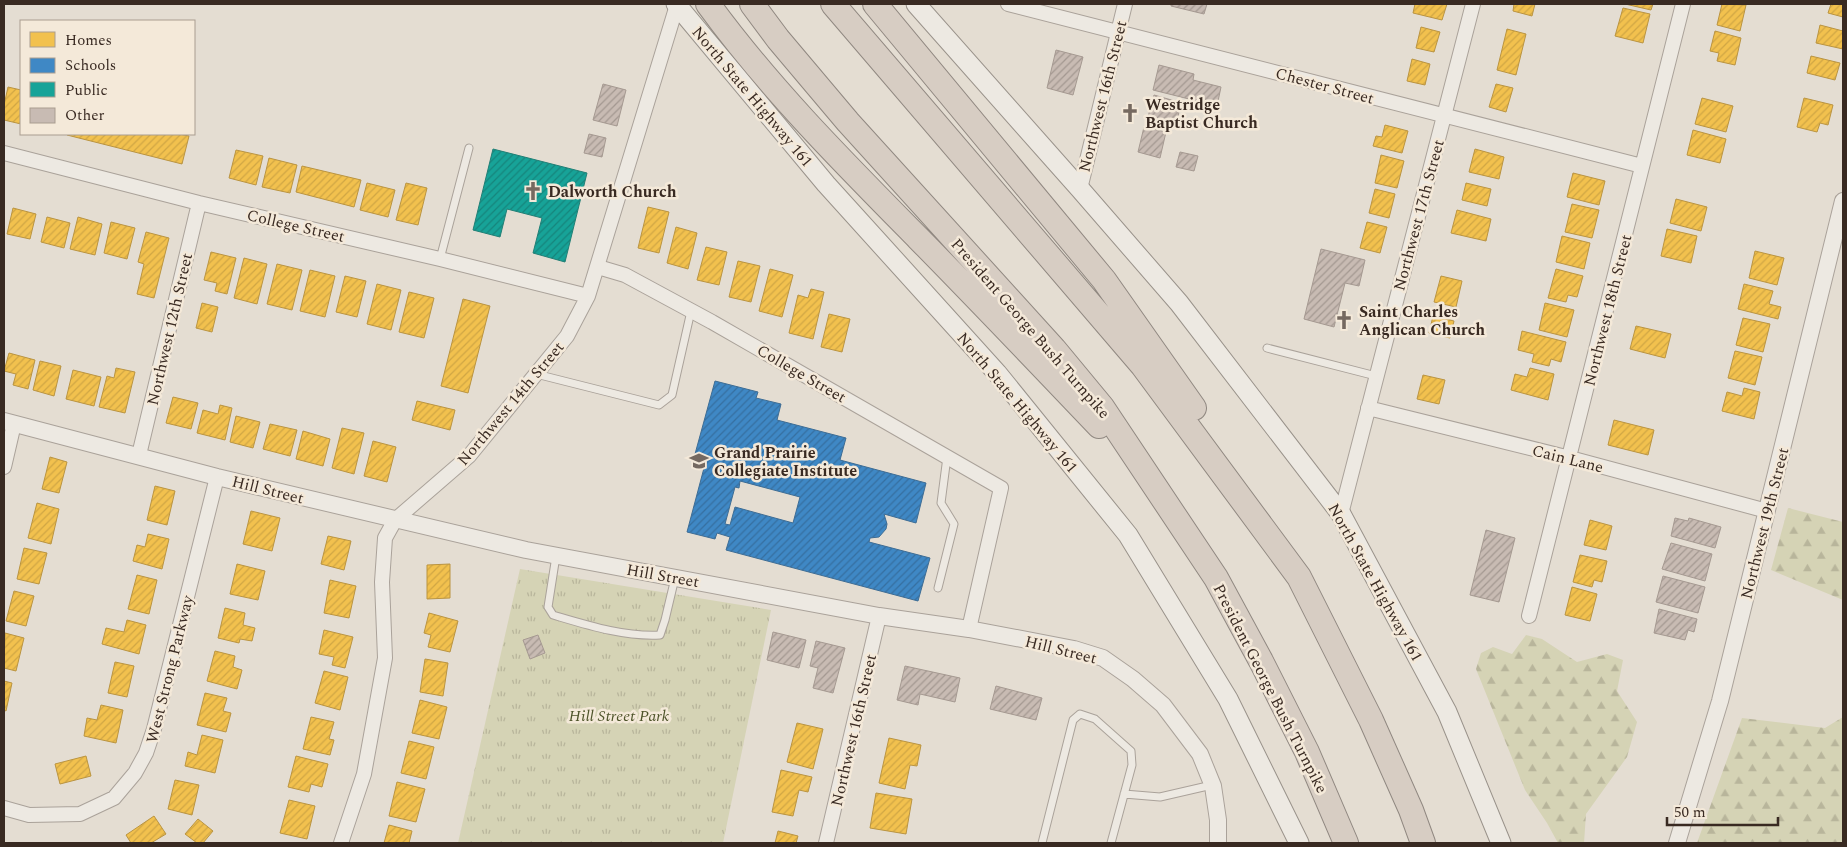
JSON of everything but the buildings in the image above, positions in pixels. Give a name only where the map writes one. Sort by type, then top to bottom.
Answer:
[{"type":"highway","points":[[708,4],[728,32],[822,142],[1026,348],[1155,487]]},
{"type":"highway","name":"President George Bush Turnpike","points":[[752,4],[778,39],[848,122],[1054,349],[1102,407],[1216,578],[1307,752],[1346,843]]},
{"type":"highway","points":[[833,4],[1143,366],[1299,577]]},
{"type":"highway","points":[[875,4],[1104,280],[1269,516],[1371,720],[1411,810],[1423,843]]},
{"type":"main road","name":"North State Highway 161","points":[[676,4],[826,184],[997,373],[1128,535],[1228,699],[1299,843]]},
{"type":"main road","name":"North State Highway 161","points":[[919,5],[1178,303],[1342,514],[1447,712],[1501,843]]},
{"type":"street","name":"Northwest 14th Street","points":[[341,843],[364,774],[385,658],[382,582],[385,538],[395,520],[469,456],[567,336],[588,296],[598,267],[676,4]]},
{"type":"street","name":"Chester Street","points":[[1008,4],[1642,166]]},
{"type":"street","name":"Northwest 16th Street","points":[[1080,189],[1125,4]]},
{"type":"street","name":"Northwest 17th Street","points":[[1342,514],[1473,4]]},
{"type":"street","name":"Northwest 18th Street","points":[[1529,616],[1683,4]]},
{"type":"street","name":"College Street","points":[[4,153],[199,203],[440,259],[588,296]]},
{"type":"street","name":"Northwest 19th Street","points":[[1677,843],[1720,701],[1843,201]]},
{"type":"street","name":"Northwest 12th Street","points":[[139,455],[199,203]]},
{"type":"street","name":"College Street","points":[[598,267],[625,275],[691,310],[1001,488],[969,629]]},
{"type":"street","name":"Cain Lane","points":[[1368,408],[1570,458],[1767,511]]},
{"type":"street","name":"Hill Street","points":[[9,422],[217,477],[556,556],[879,616],[969,629],[1074,649],[1102,658],[1133,679],[1163,705],[1200,754],[1213,785],[1218,820],[1218,843]]},
{"type":"street","points":[[4,467],[9,422]]},
{"type":"street","name":"West Strong Parkway","points":[[4,808],[29,815],[80,814],[114,798],[135,773],[146,753],[154,729],[217,477]]},
{"type":"street","name":"Northwest 16th Street","points":[[826,843],[879,616]]},
{"type":"lane","points":[[440,259],[469,148]]},
{"type":"lane","points":[[536,374],[659,405],[672,395],[691,310]]},
{"type":"lane","points":[[1267,348],[1376,376]]},
{"type":"lane","points":[[938,588],[954,524],[941,503],[947,456]]},
{"type":"lane","points":[[556,556],[548,607],[553,615],[593,626],[646,636],[660,634],[675,577]]},
{"type":"lane","points":[[1042,843],[1073,720],[1080,714],[1095,719],[1131,750],[1132,765],[1111,843]]},
{"type":"lane","points":[[1124,794],[1160,798],[1213,785]]},
{"type":"green space","points":[[1788,508],[1843,522],[1843,600],[1771,570]]},
{"type":"green space","name":"Hill Street Park","points":[[520,569],[771,610],[723,843],[458,843]]},
{"type":"green space","points":[[1526,635],[1542,639],[1577,662],[1607,654],[1623,660],[1617,691],[1637,722],[1627,757],[1586,814],[1584,843],[1558,843],[1525,790],[1476,669],[1481,653],[1493,647],[1512,654]]},
{"type":"green space","points":[[1843,717],[1843,843],[1697,843],[1742,718],[1825,728]]},
{"type":"place","name":"Westridge Baptist Church","points":[[1130,113]]},
{"type":"place","name":"Dalworth Church","points":[[533,191]]},
{"type":"place","name":"Saint Charles Anglican Church","points":[[1344,320]]},
{"type":"place","name":"Grand Prairie Collegiate Institute","points":[[699,461]]}]
